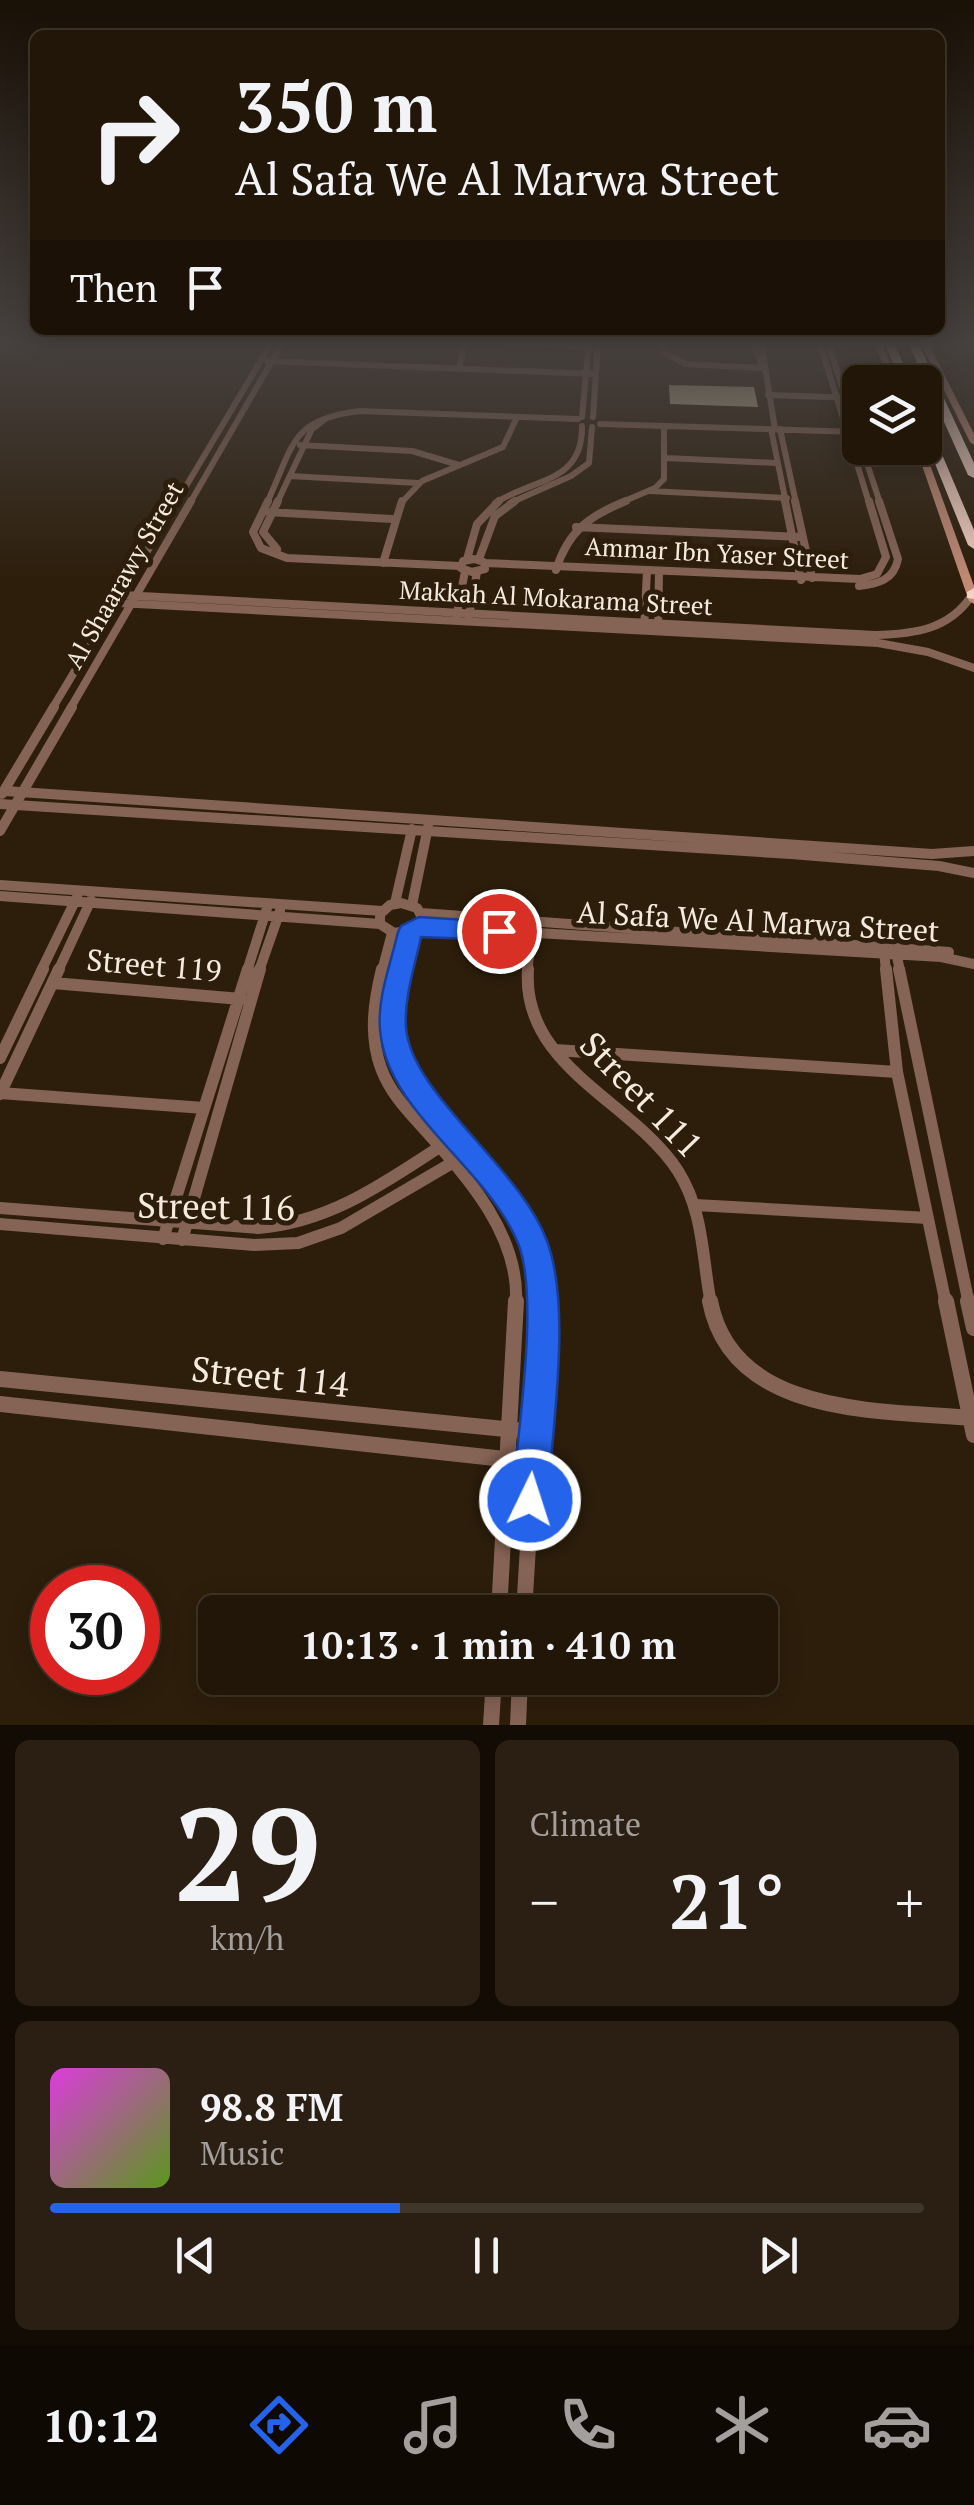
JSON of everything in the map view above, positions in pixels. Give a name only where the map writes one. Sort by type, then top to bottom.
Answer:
[{"type":"highway","points":[[949,420],[974,475]]},
{"type":"highway","points":[[942,464],[974,545]]},
{"type":"street","name":"Al Shaarawy Street","points":[[2,798],[229,420]]},
{"type":"street","name":"Al Shaarawy Street","points":[[0,831],[233,420]]},
{"type":"street","points":[[280,553],[254,540],[252,532],[277,479],[299,445],[318,423],[326,420]]},
{"type":"street","points":[[383,561],[400,499],[419,483],[502,447],[515,420]]},
{"type":"street","points":[[564,420],[775,429]]},
{"type":"street","points":[[773,420],[812,578]]},
{"type":"street","points":[[456,617],[474,523],[496,501],[577,460],[580,421]]},
{"type":"street","points":[[596,422],[842,432]]},
{"type":"street","points":[[469,618],[486,525],[494,514],[579,472],[589,463],[596,422]]},
{"type":"street","points":[[557,569],[564,542],[576,526],[602,510],[650,491],[664,479],[664,426]]},
{"type":"street","points":[[775,429],[782,498],[801,580]]},
{"type":"street","points":[[299,445],[395,448],[459,465]]},
{"type":"street","points":[[280,553],[263,532],[289,478],[299,445]]},
{"type":"street","points":[[666,458],[776,463]]},
{"type":"street","name":"Ammar Ibn Yaser Street","points":[[280,553],[801,580],[852,586],[888,579],[897,570],[895,550],[864,465]]},
{"type":"street","points":[[927,465],[973,596]]},
{"type":"street","points":[[277,479],[419,483]]},
{"type":"street","points":[[543,480],[552,485]]},
{"type":"street","points":[[650,491],[793,498]]},
{"type":"street","name":"Ammar Ibn Yaser Street","points":[[801,580],[863,580],[885,566],[876,504]]},
{"type":"street","points":[[261,511],[392,518]]},
{"type":"street","points":[[576,526],[802,537]]},
{"type":"street","points":[[884,549],[895,550]]},
{"type":"street","points":[[644,627],[647,574]]},
{"type":"street","points":[[658,628],[659,574]]},
{"type":"street","name":"Makkah Al Mokarama Street","points":[[120,599],[840,637],[896,635],[933,628],[959,614],[973,596]]},
{"type":"street","name":"Makkah Al Mokarama Street","points":[[840,637],[916,649],[974,668]]},
{"type":"street","points":[[2,798],[22,792],[415,818],[581,836]]},
{"type":"street","points":[[2,798],[15,806],[412,832],[581,836],[932,854],[974,851]]},
{"type":"street","points":[[202,818],[207,805]]},
{"type":"street","points":[[415,818],[395,903],[384,922],[372,1012],[374,1052],[390,1090],[489,1207],[514,1263],[519,1306],[500,1595]]},
{"type":"street","points":[[429,820],[416,919],[393,1010],[397,1054],[420,1095],[510,1198],[539,1263],[543,1313],[525,1595]]},
{"type":"street","points":[[793,848],[974,873]]},
{"type":"street","points":[[0,884],[92,898],[274,909],[384,922],[416,919]]},
{"type":"street","points":[[0,896],[78,896]]},
{"type":"street","points":[[0,1058],[78,896]]},
{"type":"street","points":[[92,898],[0,1093],[204,1108]]},
{"type":"street","points":[[395,903],[416,919]]},
{"type":"street","points":[[163,1239],[274,909]]},
{"type":"street","name":"Al Safa We Al Marwa Street","points":[[416,919],[890,951],[971,960]]},
{"type":"street","name":"Street 111","points":[[533,927],[528,1001],[535,1022],[554,1050],[662,1151],[685,1182],[695,1205],[711,1316],[729,1347],[756,1374],[807,1398],[972,1418]]},
{"type":"street","points":[[890,951],[897,1072],[974,1435]]},
{"type":"street","points":[[890,951],[974,1328]]},
{"type":"street","name":"Street 119","points":[[53,983],[244,999]]},
{"type":"street","points":[[182,1240],[244,999]]},
{"type":"street","points":[[554,1050],[897,1072]]},
{"type":"street","name":"Street 116","points":[[0,1208],[258,1228],[302,1224],[338,1208],[455,1137]]},
{"type":"street","name":"Street 116","points":[[0,1224],[276,1246],[320,1237],[470,1152]]},
{"type":"street","points":[[695,1205],[928,1218]]},
{"type":"street","name":"Street 114","points":[[0,1379],[534,1432]]},
{"type":"street","name":"Street 114","points":[[0,1404],[532,1462]]},
{"type":"street","points":[[228,1428],[232,1404]]},
{"type":"street","points":[[491,1725],[493,1695]]},
{"type":"street","points":[[518,1725],[519,1695]]},
{"type":"route","points":[[499,931],[419,926],[410,932],[393,1010],[393,1032],[406,1075],[510,1198],[539,1263],[543,1313],[530,1500]]}]
